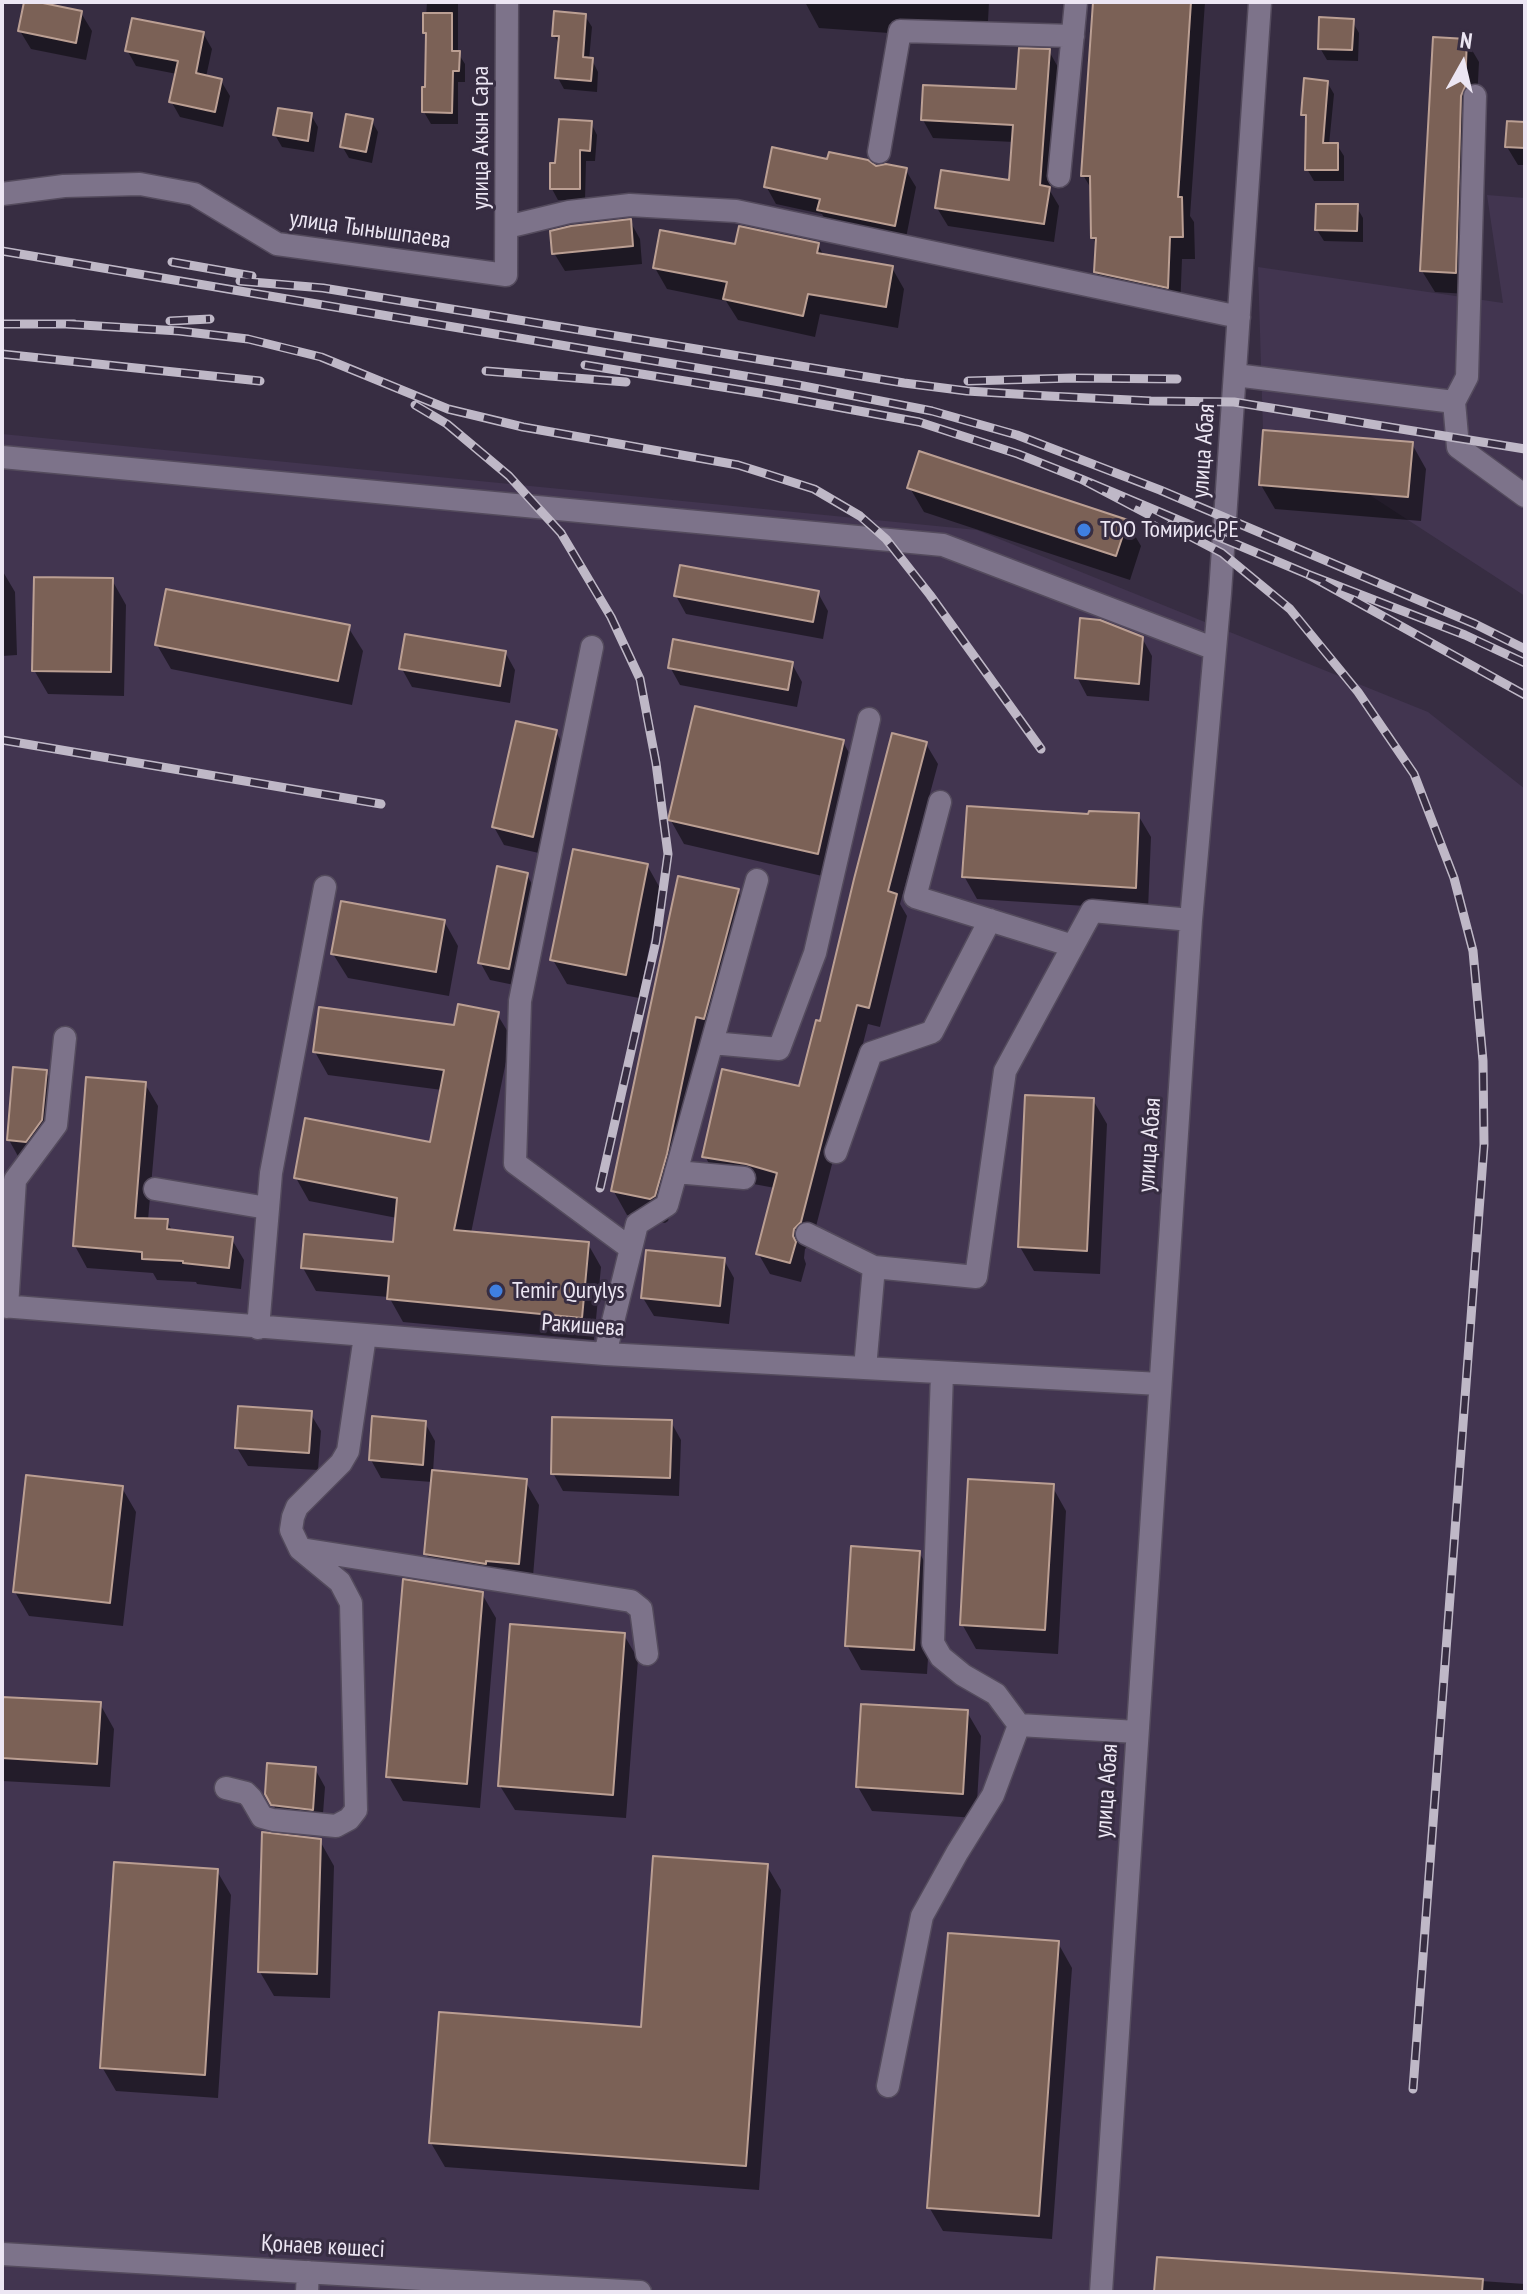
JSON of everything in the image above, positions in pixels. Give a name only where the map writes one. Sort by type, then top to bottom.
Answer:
[{"type":"street","name":"улица Акын Сара","points":[[506,275],[507,2]]},
{"type":"street","points":[[1059,176],[1076,2]]},
{"type":"street","name":"улица Абая","points":[[1101,2292],[1191,920],[1215,649],[1260,2]]},
{"type":"street","points":[[879,152],[900,31],[1073,36]]},
{"type":"street","points":[[1475,96],[1467,377],[1454,402],[1458,447],[1525,496]]},
{"type":"street","name":"улица Тынышпаева","points":[[2,194],[64,186],[140,184],[194,194],[277,244],[506,275]]},
{"type":"street","points":[[507,227],[569,212],[630,205],[736,211],[1239,317]]},
{"type":"street","points":[[1235,375],[1454,402]]},
{"type":"street","points":[[2,457],[943,545],[1215,649]]},
{"type":"street","points":[[592,647],[520,1001],[515,1163],[630,1248]]},
{"type":"street","points":[[712,1043],[779,1049],[815,953],[869,719]]},
{"type":"street","points":[[940,802],[915,897],[1073,946]]},
{"type":"street","points":[[605,1354],[637,1224],[667,1205],[757,880]]},
{"type":"street","points":[[258,1328],[271,1173],[325,887]]},
{"type":"street","points":[[807,1234],[874,1267],[976,1277],[1005,1071],[1092,911],[1191,920]]},
{"type":"street","points":[[836,1152],[871,1053],[932,1032],[990,920]]},
{"type":"street","points":[[5,1306],[15,1180],[56,1125],[65,1038]]},
{"type":"street","points":[[676,1172],[744,1178]]},
{"type":"street","points":[[155,1189],[267,1208]]},
{"type":"street","points":[[865,1368],[874,1267]]},
{"type":"street","name":"Ракишева","points":[[5,1306],[605,1354],[1160,1384]]},
{"type":"street","points":[[226,1788],[246,1793],[262,1817],[273,1820],[336,1826],[349,1819],[356,1810],[351,1603],[340,1582],[300,1549],[291,1530],[297,1507],[341,1463],[348,1451],[365,1336]]},
{"type":"street","points":[[942,1373],[933,1643],[941,1657],[963,1675],[996,1694],[1019,1725]]},
{"type":"street","points":[[300,1549],[631,1601],[641,1609],[647,1654]]},
{"type":"street","points":[[1019,1725],[1137,1732]]},
{"type":"street","points":[[888,2086],[922,1916],[993,1795],[1019,1725]]},
{"type":"street","name":"Қонаев көшесі","points":[[2,2254],[308,2282],[640,2292]]},
{"type":"shaded area","points":[[1487,195],[1525,198],[1525,596],[1271,431],[1263,430],[1258,267],[1503,303]]},
{"type":"shaded area","points":[[2,434],[977,530],[1428,712],[1525,789],[1525,2292],[2,2292]]},
{"type":"building","points":[[24,2],[82,11],[76,43],[18,31]]},
{"type":"building","points":[[1093,2],[1191,2],[1178,197],[1182,197],[1183,237],[1170,237],[1168,288],[1094,272],[1096,238],[1091,238],[1090,176],[1081,176]]},
{"type":"building","points":[[554,11],[586,14],[583,57],[593,58],[591,81],[555,78],[559,36],[552,36]]},
{"type":"building","points":[[423,13],[452,13],[452,51],[460,51],[459,71],[453,71],[452,113],[422,112],[426,33],[423,33]]},
{"type":"building","points":[[1319,17],[1354,19],[1352,50],[1318,49]]},
{"type":"building","points":[[132,18],[204,32],[196,73],[222,79],[215,112],[169,102],[178,61],[125,51]]},
{"type":"building","points":[[1433,37],[1467,39],[1465,87],[1461,96],[1456,273],[1420,271]]},
{"type":"building","points":[[1019,48],[1050,49],[1040,185],[1050,187],[1044,224],[935,208],[941,170],[1009,180],[1013,125],[921,120],[923,85],[1016,89]]},
{"type":"building","points":[[1304,78],[1328,81],[1323,143],[1338,143],[1338,170],[1305,170],[1306,115],[1301,115]]},
{"type":"building","points":[[278,108],[312,113],[308,141],[273,135]]},
{"type":"building","points":[[346,114],[373,119],[366,152],[340,147]]},
{"type":"building","points":[[559,119],[592,121],[590,151],[580,150],[580,189],[550,189],[550,163],[555,163]]},
{"type":"building","points":[[1507,121],[1525,122],[1525,148],[1505,147]]},
{"type":"building","points":[[772,147],[827,159],[829,152],[868,160],[876,166],[886,164],[907,168],[895,226],[817,210],[820,199],[764,187]]},
{"type":"building","points":[[1316,204],[1358,204],[1357,231],[1315,230]]},
{"type":"building","points":[[631,219],[633,246],[552,254],[550,231]]},
{"type":"building","points":[[739,226],[819,243],[817,253],[893,266],[886,307],[808,294],[803,316],[723,299],[727,282],[653,268],[660,230],[735,244]]},
{"type":"building","points":[[1263,430],[1413,442],[1408,497],[1259,485]]},
{"type":"building","points":[[919,451],[1128,520],[1116,556],[907,488]]},
{"type":"building","points":[[680,565],[819,591],[813,622],[674,596]]},
{"type":"building","points":[[34,577],[113,578],[111,672],[32,671]]},
{"type":"building","points":[[166,589],[350,625],[338,681],[155,645]]},
{"type":"building","points":[[1080,618],[1100,620],[1143,637],[1139,684],[1075,678]]},
{"type":"building","points":[[405,634],[506,651],[500,686],[399,669]]},
{"type":"building","points":[[673,639],[793,662],[788,690],[668,668]]},
{"type":"building","points":[[695,706],[844,740],[818,854],[668,820]]},
{"type":"building","points":[[516,721],[557,730],[533,837],[492,827]]},
{"type":"building","points":[[892,733],[927,742],[888,891],[897,894],[869,1008],[857,1005],[801,1222],[794,1229],[796,1242],[790,1263],[756,1254],[777,1173],[702,1157],[722,1069],[799,1086],[816,1020],[820,1021]]},
{"type":"building","points":[[967,806],[1088,814],[1089,811],[1139,813],[1136,888],[962,877]]},
{"type":"building","points":[[573,849],[648,864],[626,975],[550,960]]},
{"type":"building","points":[[497,866],[528,873],[509,969],[478,963]]},
{"type":"building","points":[[678,876],[739,889],[704,1019],[696,1017],[667,1154],[655,1196],[650,1199],[611,1191]]},
{"type":"building","points":[[341,901],[445,920],[436,972],[331,954]]},
{"type":"building","points":[[458,1004],[499,1012],[454,1230],[589,1242],[582,1318],[387,1299],[389,1276],[301,1268],[304,1234],[393,1242],[397,1198],[294,1178],[305,1118],[430,1142],[444,1070],[313,1052],[319,1007],[454,1025]]},
{"type":"building","points":[[13,1067],[47,1070],[42,1120],[26,1142],[7,1140]]},
{"type":"building","points":[[86,1077],[146,1082],[135,1218],[168,1219],[167,1229],[233,1237],[229,1268],[142,1259],[142,1252],[73,1246]]},
{"type":"building","points":[[1025,1095],[1094,1098],[1087,1251],[1018,1247]]},
{"type":"building","points":[[646,1250],[725,1258],[720,1306],[641,1298]]},
{"type":"building","points":[[238,1406],[312,1411],[309,1453],[235,1448]]},
{"type":"building","points":[[372,1416],[426,1421],[423,1465],[369,1460]]},
{"type":"building","points":[[552,1417],[672,1420],[670,1478],[551,1474]]},
{"type":"building","points":[[432,1470],[527,1479],[519,1564],[486,1561],[486,1564],[424,1554]]},
{"type":"building","points":[[26,1475],[123,1486],[110,1603],[13,1592]]},
{"type":"building","points":[[968,1479],[1054,1484],[1045,1630],[960,1625]]},
{"type":"building","points":[[851,1546],[920,1551],[914,1650],[845,1646]]},
{"type":"building","points":[[403,1579],[483,1592],[467,1784],[386,1777]]},
{"type":"building","points":[[510,1624],[625,1633],[613,1795],[498,1786]]},
{"type":"building","points":[[2,1697],[101,1702],[97,1764],[2,1758]]},
{"type":"building","points":[[861,1704],[968,1710],[963,1794],[856,1787]]},
{"type":"building","points":[[267,1763],[316,1767],[313,1810],[271,1805],[265,1794]]},
{"type":"building","points":[[262,1832],[321,1839],[317,1974],[258,1972]]},
{"type":"building","points":[[653,1856],[768,1864],[746,2166],[429,2143],[439,2012],[641,2027]]},
{"type":"building","points":[[114,1862],[218,1869],[205,2075],[100,2068]]},
{"type":"building","points":[[948,1933],[1059,1941],[1039,2216],[927,2208]]},
{"type":"building","points":[[1157,2257],[1483,2279],[1482,2292],[1154,2292]]},
{"type":"railway","points":[[2,251],[798,385],[932,411],[1017,435],[1160,490],[1475,624],[1525,649]]},
{"type":"railway","points":[[172,262],[252,276]]},
{"type":"railway","points":[[240,281],[323,288],[904,383],[1048,396],[1234,402],[1525,449]]},
{"type":"railway","points":[[170,321],[210,319]]},
{"type":"railway","points":[[2,324],[74,324]]},
{"type":"railway","points":[[66,324],[248,339],[321,357],[448,409],[523,427],[738,465],[814,489],[860,516],[886,539],[1041,749]]},
{"type":"railway","points":[[2,354],[260,381]]},
{"type":"railway","points":[[585,365],[919,422],[1018,454],[1081,479]]},
{"type":"railway","points":[[486,371],[626,382]]},
{"type":"railway","points":[[968,381],[1177,379]]},
{"type":"railway","points":[[415,405],[447,424],[509,476],[561,533],[611,617],[640,679],[656,763],[668,854],[656,941],[600,1188]]},
{"type":"railway","points":[[1307,574],[1081,479],[1222,553],[1290,609],[1358,692],[1414,774],[1454,878],[1473,951],[1483,1061],[1484,1145],[1413,2089]]},
{"type":"railway","points":[[1525,663],[1465,635],[1307,574],[1525,695]]},
{"type":"railway","points":[[2,740],[381,804]]},
{"type":"place","name":"ТОО Томирис РЕ","points":[[1084,530]]},
{"type":"place","name":"Temir Qurylys","points":[[496,1291]]}]
